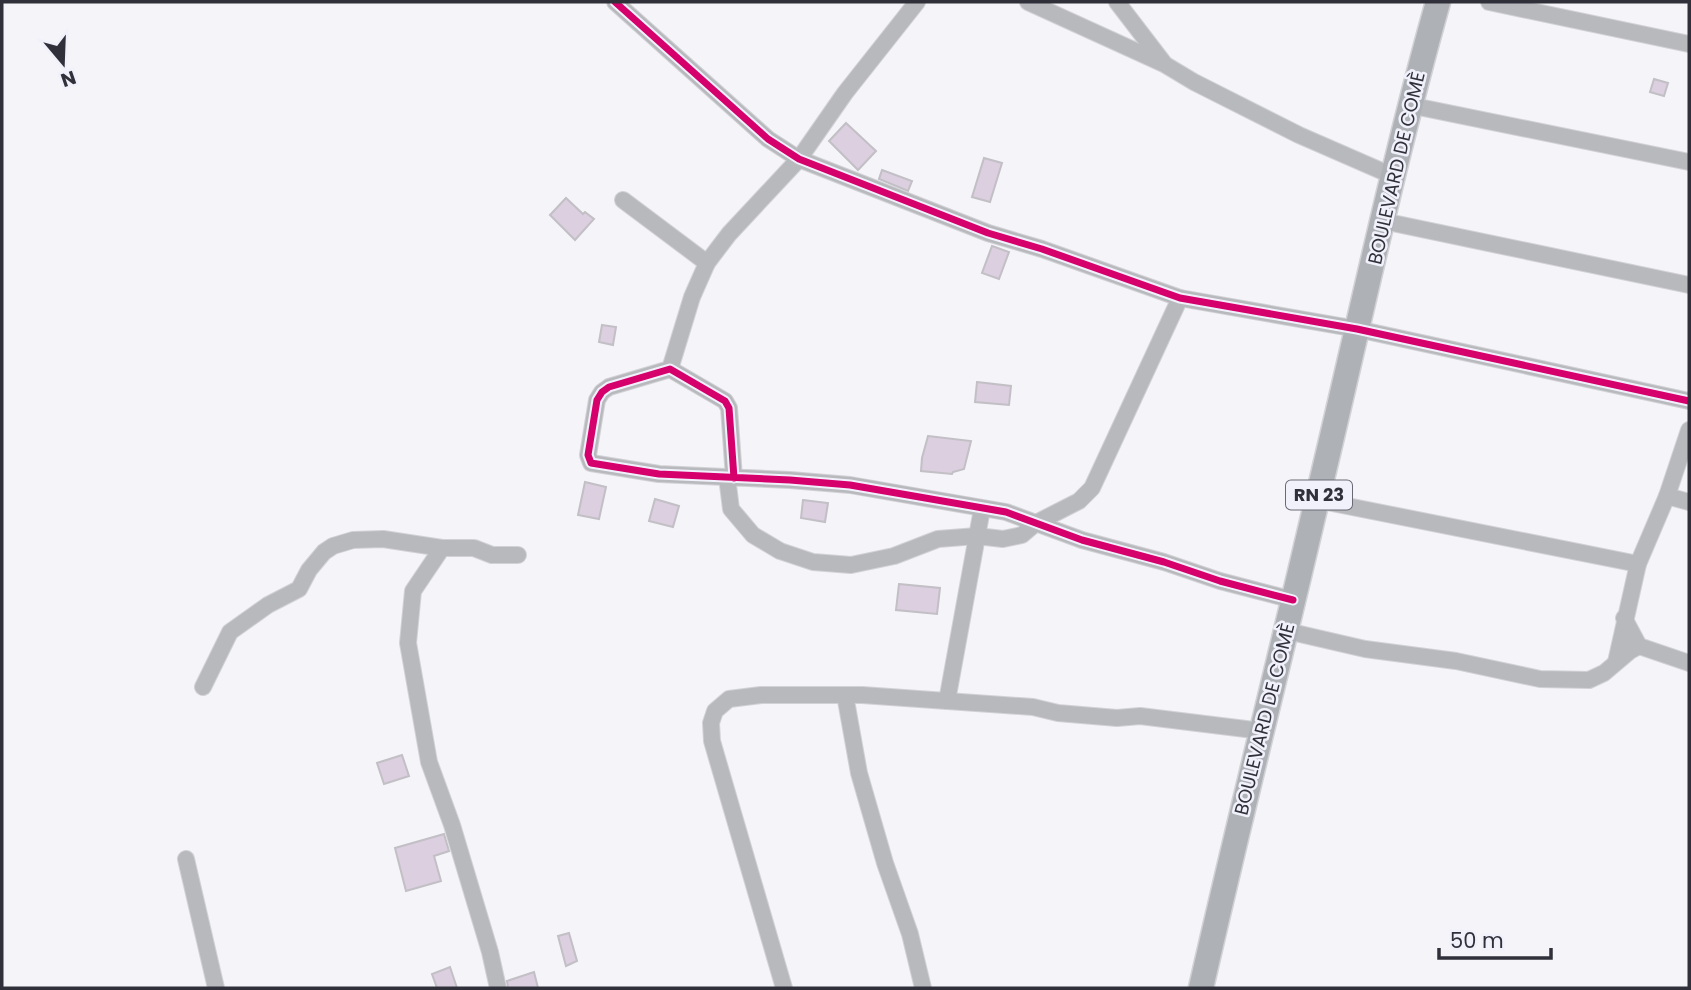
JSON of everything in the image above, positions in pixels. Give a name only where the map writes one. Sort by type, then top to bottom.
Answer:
[{"type":"main road","name":"BOULEVARD DE COMÈ","points":[[1200,988],[1287,631],[1409,105],[1437,2]]},
{"type":"street","points":[[615,2],[768,139],[799,159],[988,233],[1042,249],[1180,298],[1357,329],[1689,401]]},
{"type":"street","points":[[670,369],[692,297],[707,263],[729,234],[799,159],[845,93],[917,2]]},
{"type":"street","points":[[1028,2],[1164,64],[1299,135],[1393,176]]},
{"type":"street","points":[[1117,2],[1164,64]]},
{"type":"street","points":[[1489,2],[1689,44]]},
{"type":"street","points":[[1409,105],[1689,162]]},
{"type":"street","points":[[623,200],[707,263]]},
{"type":"street","points":[[1383,221],[1689,285]]},
{"type":"street","points":[[1180,298],[1092,488],[1079,501],[1036,523],[1022,535],[1003,539],[977,536],[937,539],[894,556],[851,565],[813,562],[780,551],[753,536],[732,509],[731,478],[729,408],[725,401],[670,369],[621,383],[602,392],[597,400],[588,459],[591,463],[659,474],[731,478],[790,480],[850,485],[1006,512],[1036,523],[1082,540],[1293,600]]},
{"type":"street","points":[[1616,662],[1638,564],[1667,496],[1689,430]]},
{"type":"street","points":[[1667,496],[1689,502]]},
{"type":"street","points":[[1317,500],[1638,564]]},
{"type":"street","points":[[947,701],[982,509]]},
{"type":"street","points":[[203,687],[230,632],[268,605],[299,589],[309,570],[324,552],[333,546],[353,540],[383,539],[442,548],[474,548],[492,555],[518,555]]},
{"type":"street","points":[[442,548],[413,591],[408,643],[429,762],[456,838],[498,988]]},
{"type":"street","points":[[1624,618],[1639,646],[1689,663]]},
{"type":"street","points":[[1287,631],[1365,649],[1456,661],[1540,679],[1588,680],[1604,673],[1639,646]]},
{"type":"street","points":[[784,988],[712,741],[711,723],[715,711],[729,699],[761,695],[845,695],[947,701],[1033,707],[1095,717],[1140,716],[1262,731]]},
{"type":"street","points":[[845,695],[859,774],[885,863],[910,934],[923,988]]},
{"type":"street","points":[[186,859],[216,988]]},
{"type":"building","points":[[1654,79],[1668,83],[1664,96],[1650,92]]},
{"type":"building","points":[[846,123],[876,151],[858,170],[829,141]]},
{"type":"building","points":[[984,158],[1002,163],[990,202],[972,197]]},
{"type":"building","points":[[882,170],[912,181],[908,191],[879,179]]},
{"type":"building","points":[[566,198],[583,214],[585,212],[594,219],[575,240],[550,215]]},
{"type":"building","points":[[992,246],[1009,252],[999,279],[982,273]]},
{"type":"building","points":[[602,325],[616,327],[613,345],[599,342]]},
{"type":"building","points":[[977,382],[1011,386],[1009,405],[975,402]]},
{"type":"building","points":[[928,436],[971,441],[964,469],[952,474],[921,471]]},
{"type":"building","points":[[585,482],[606,487],[599,519],[578,515]]},
{"type":"building","points":[[655,499],[679,506],[673,527],[649,521]]},
{"type":"building","points":[[803,500],[828,503],[825,522],[801,518]]},
{"type":"building","points":[[899,584],[940,588],[937,614],[896,610]]},
{"type":"building","points":[[402,755],[409,776],[384,784],[377,763]]},
{"type":"building","points":[[444,834],[449,851],[434,856],[441,881],[406,891],[395,848]]},
{"type":"building","points":[[569,933],[577,961],[566,966],[558,936]]},
{"type":"building","points":[[450,967],[457,988],[437,988],[432,974]]},
{"type":"building","points":[[534,972],[538,988],[508,988],[507,981]]},
{"type":"cycle path","points":[[615,2],[768,139],[799,159],[988,233],[1042,249],[1180,298],[1357,329],[1689,401]]},
{"type":"cycle path","points":[[734,478],[729,408],[725,401],[670,369],[609,387],[597,400],[588,455],[591,463],[659,474],[850,485],[1006,512],[1082,540],[1293,600]]}]
